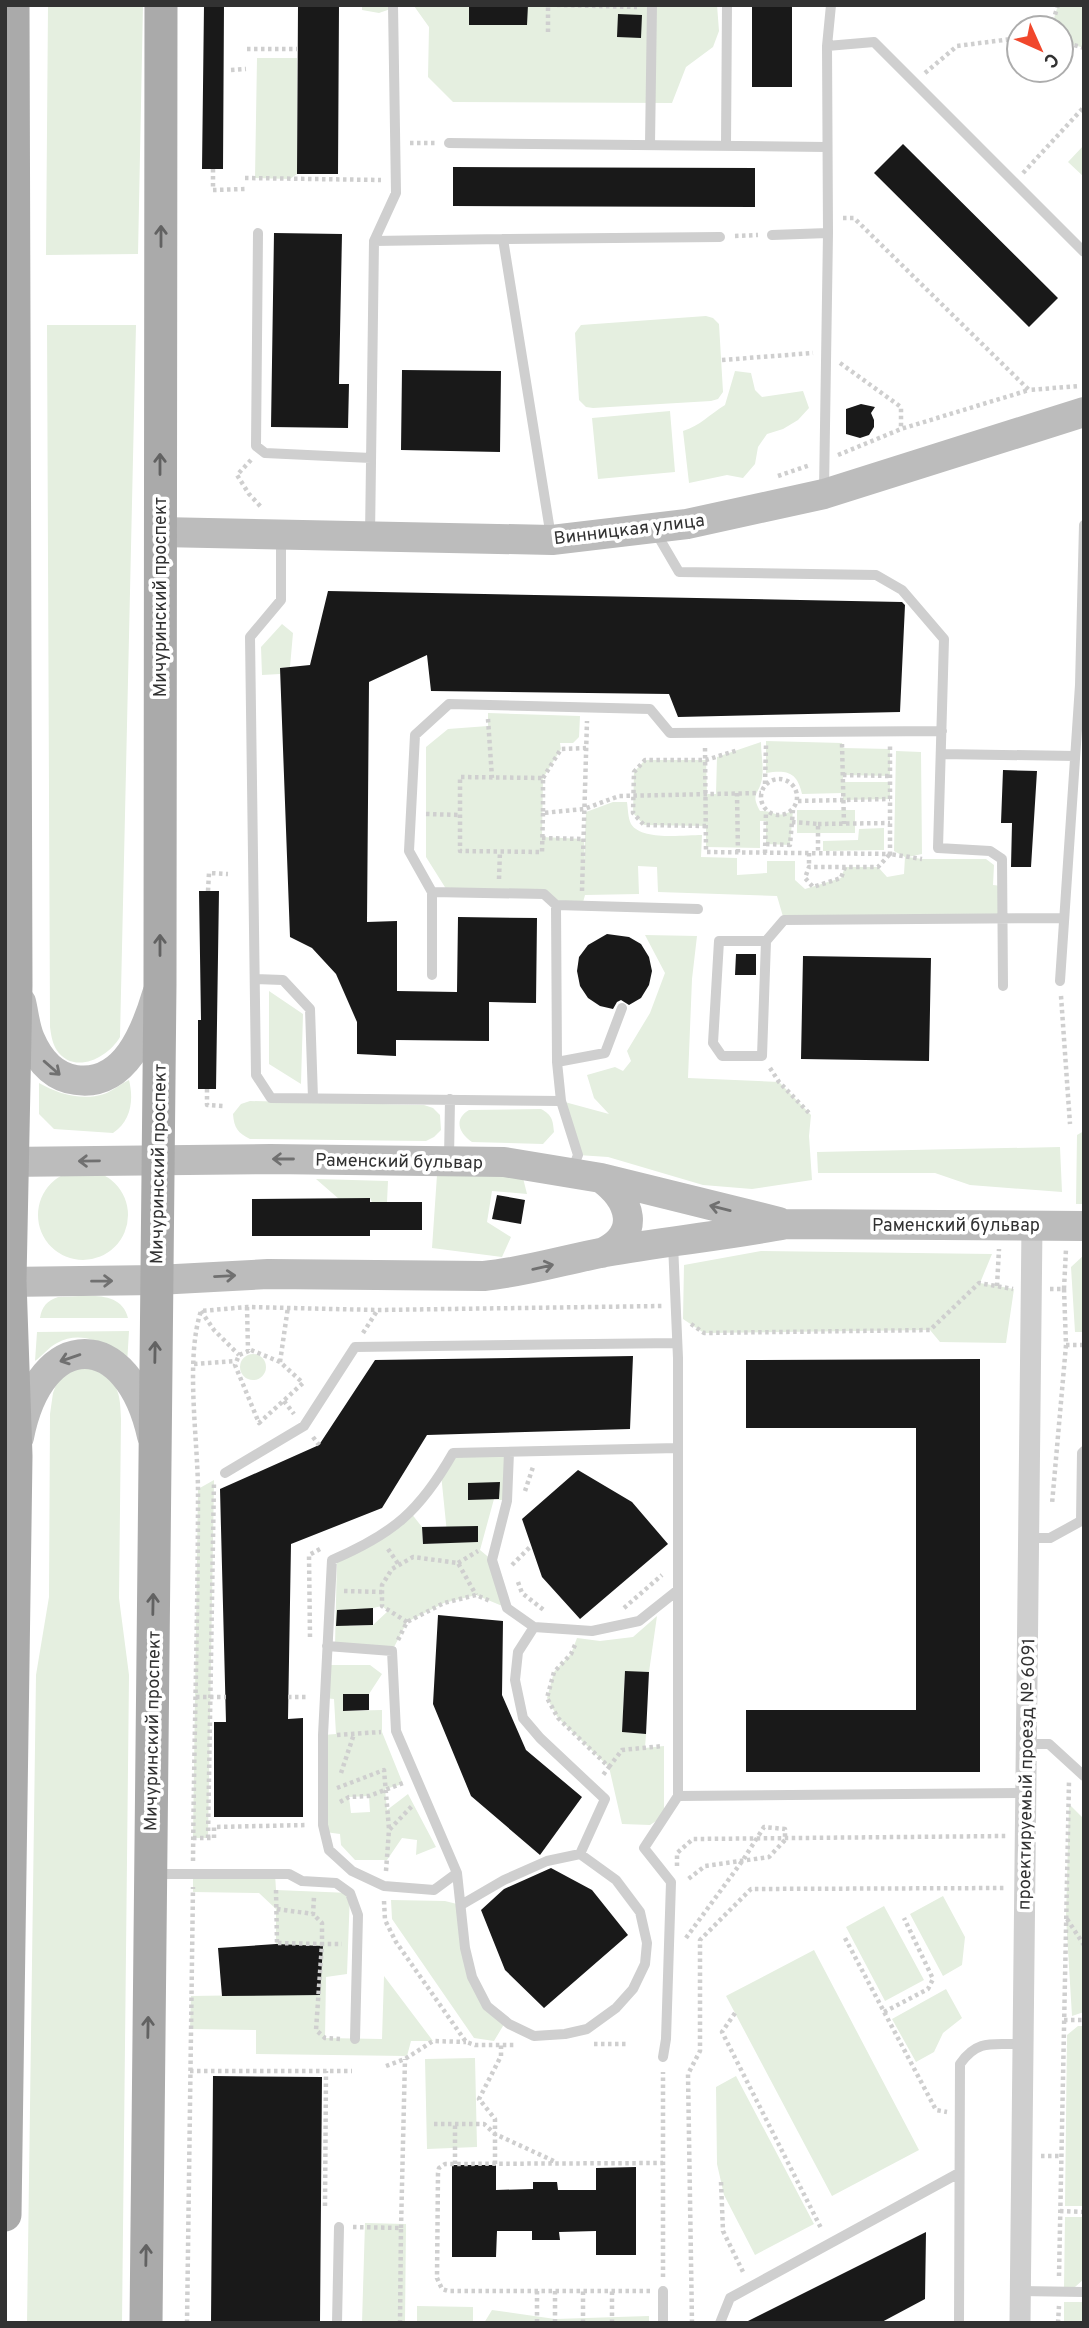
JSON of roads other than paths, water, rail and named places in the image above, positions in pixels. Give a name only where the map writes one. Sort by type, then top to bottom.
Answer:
[{"type":"main road","points":[[5,2215],[16,1456],[7,1282],[8,1162],[16,985],[10,571],[9,143],[13,5]]},
{"type":"main road","name":"Мичуринский проспект","points":[[146,2323],[160,984],[161,5]]},
{"type":"street","name":"Винницкая улица","points":[[160,532],[275,524],[370,537],[552,540],[687,524],[824,494],[1083,409]]},
{"type":"street","points":[[16,985],[30,1038],[40,1057],[52,1071],[65,1078],[84,1081],[104,1078],[132,1053],[149,1022],[160,984]]},
{"type":"street","name":"Раменский бульвар","points":[[8,1162],[504,1162],[601,1178],[786,1224]]},
{"type":"street","points":[[601,1178],[617,1190],[627,1205],[628,1220],[622,1237],[614,1247],[602,1253]]},
{"type":"street","name":"Раменский бульвар","points":[[7,1282],[157,1280],[268,1274],[484,1276],[518,1273],[602,1253],[744,1233],[786,1224],[1084,1226]]},
{"type":"street","name":"проектируемый проезд № 6091","points":[[1020,2323],[1032,1226]]},
{"type":"street","points":[[16,1456],[21,1426],[32,1395],[50,1368],[67,1356],[87,1353],[103,1356],[118,1367],[131,1382],[148,1419],[154,1447]]},
{"type":"lane","points":[[370,537],[374,241],[396,193],[393,5]]},
{"type":"lane","points":[[726,145],[727,5]]},
{"type":"lane","points":[[824,494],[828,233],[827,46],[831,5]]},
{"type":"lane","points":[[650,144],[652,6]]},
{"type":"lane","points":[[827,46],[874,41],[1084,252]]},
{"type":"lane","points":[[449,143],[827,146]]},
{"type":"lane","points":[[258,233],[256,446],[265,453],[371,458]]},
{"type":"lane","points":[[772,235],[828,233]]},
{"type":"lane","points":[[374,241],[720,237]]},
{"type":"lane","points":[[503,239],[552,540]]},
{"type":"lane","points":[[275,524],[281,600],[250,637],[256,1074],[271,1097],[561,1101]]},
{"type":"lane","points":[[1060,981],[1074,756],[1082,685],[1084,525]]},
{"type":"lane","points":[[654,528],[679,572],[876,575],[902,590],[944,639],[938,848],[990,851],[1002,859],[1003,986]]},
{"type":"lane","points":[[432,975],[432,892],[409,851],[415,735],[449,704],[650,709],[670,733],[942,731]]},
{"type":"lane","points":[[941,754],[1074,756]]},
{"type":"lane","points":[[432,892],[544,894],[556,905],[698,909]]},
{"type":"lane","points":[[556,905],[557,1062],[561,1101],[578,1155],[571,1172]]},
{"type":"lane","points":[[766,941],[719,941],[713,1043],[722,1056],[762,1056],[766,941],[784,920],[1064,918]]},
{"type":"lane","points":[[255,979],[283,980],[310,1009],[313,1098]]},
{"type":"lane","points":[[557,1062],[605,1053],[622,1008]]},
{"type":"lane","points":[[449,1161],[450,1099]]},
{"type":"lane","points":[[663,2057],[666,2039],[671,1882],[644,1848],[678,1797],[678,1448],[673,1241]]},
{"type":"lane","points":[[225,1473],[304,1426],[355,1347],[677,1343]]},
{"type":"lane","points":[[457,1873],[434,1890],[384,1886],[352,1871],[329,1850],[323,1825],[323,1735],[332,1560],[380,1538],[411,1513],[441,1474],[453,1453],[678,1448]]},
{"type":"lane","points":[[1029,1538],[1050,1538],[1081,1521],[1084,1451]]},
{"type":"lane","points":[[509,1452],[507,1501],[492,1560],[507,1608],[534,1627],[592,1632],[639,1621],[678,1590]]},
{"type":"lane","points":[[534,1627],[518,1652],[515,1680],[523,1718],[540,1738],[605,1799],[580,1854]]},
{"type":"lane","points":[[327,1646],[392,1651],[396,1731],[457,1873],[465,1948],[472,1977],[487,2006],[509,2024],[534,2036],[587,2029],[616,2008],[633,1989],[645,1965],[647,1943],[640,1912],[616,1880],[580,1854],[547,1861],[504,1880],[461,1905]]},
{"type":"lane","points":[[1026,1744],[1049,1744],[1084,1776]]},
{"type":"lane","points":[[678,1797],[1026,1793]]},
{"type":"lane","points":[[150,1874],[289,1874],[302,1881],[336,1883],[350,1893],[358,1915],[355,2039]]},
{"type":"lane","points":[[645,1965],[669,1959]]},
{"type":"lane","points":[[959,2323],[960,2064],[969,2051],[980,2044],[1023,2044]]},
{"type":"lane","points":[[720,2323],[730,2298],[959,2173]]},
{"type":"lane","points":[[337,2323],[339,2227]]},
{"type":"lane","points":[[663,2291],[663,2323]]},
{"type":"lane","points":[[1020,2291],[1084,2292]]}]
